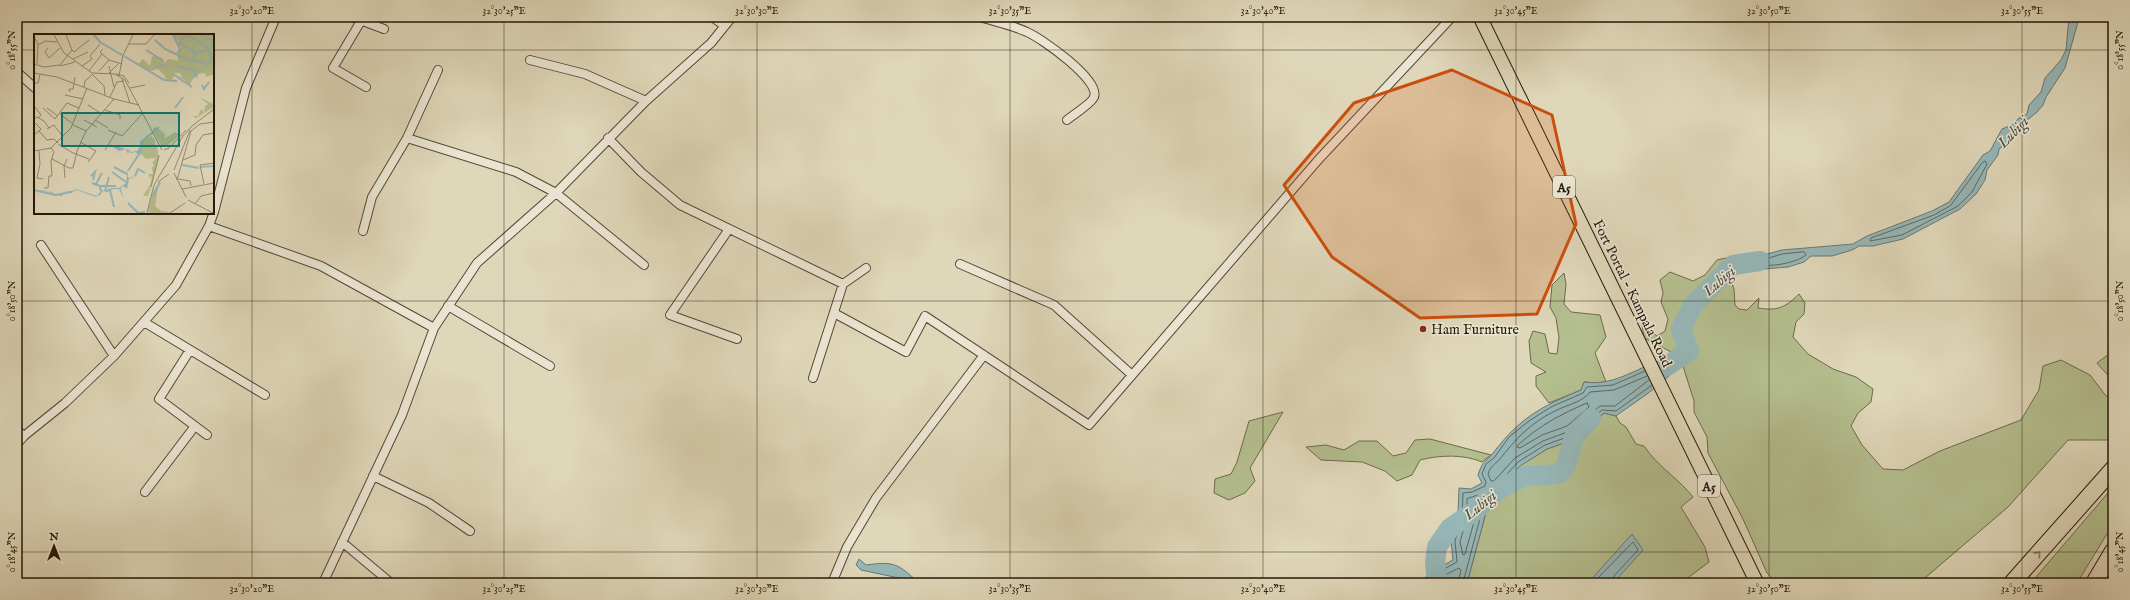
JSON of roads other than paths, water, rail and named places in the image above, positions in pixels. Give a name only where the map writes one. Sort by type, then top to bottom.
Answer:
[{"type":"highway","points":[[2012,583],[2113,469]]},
{"type":"highway","points":[[2094,583],[2113,551]]},
{"type":"main road","name":"Fort Portal - Kampala Road","points":[[1480,17],[1757,583]]},
{"type":"street","points":[[214,212],[246,88],[276,17]]},
{"type":"street","points":[[352,17],[384,29]]},
{"type":"street","points":[[712,17],[725,26]]},
{"type":"street","points":[[323,583],[402,415],[434,328],[477,263],[556,193],[608,138],[646,101],[711,43],[732,17]]},
{"type":"street","points":[[980,17],[1027,32],[1054,48],[1091,82],[1095,91],[1094,98],[1067,120]]},
{"type":"street","points":[[834,313],[906,352],[925,316],[1089,425],[1319,159],[1452,17]]},
{"type":"street","points":[[361,21],[333,68],[366,87]]},
{"type":"street","points":[[530,60],[585,74],[646,101]]},
{"type":"street","points":[[363,231],[372,197],[407,138],[438,70]]},
{"type":"street","points":[[17,72],[34,87]]},
{"type":"street","points":[[407,138],[516,172],[556,193],[644,265]]},
{"type":"street","points":[[608,138],[641,172],[680,205],[843,284]]},
{"type":"street","points":[[17,444],[24,436],[65,404],[114,356],[176,285],[209,226],[213,214]]},
{"type":"street","points":[[209,226],[321,266],[434,328]]},
{"type":"street","points":[[729,229],[670,315],[737,339]]},
{"type":"street","points":[[42,245],[114,356]]},
{"type":"street","points":[[960,264],[1054,305],[1132,375]]},
{"type":"street","points":[[813,378],[843,284],[866,268]]},
{"type":"street","points":[[448,306],[550,366]]},
{"type":"street","points":[[144,322],[265,396]]},
{"type":"street","points":[[190,350],[159,399],[207,435]]},
{"type":"street","points":[[832,583],[847,547],[876,498],[984,355]]},
{"type":"street","points":[[145,492],[195,426]]},
{"type":"street","points":[[17,430],[24,436]]},
{"type":"street","points":[[373,476],[429,504],[470,531]]},
{"type":"street","points":[[342,542],[391,583]]},
{"type":"water","points":[[2069,17],[2077,17],[2078,22],[2065,68],[2046,97],[2043,105],[2037,112],[2009,135],[2007,143],[1999,149],[1998,155],[1987,170],[1985,180],[1976,194],[1960,209],[1903,239],[1873,246],[1859,246],[1852,250],[1832,256],[1811,256],[1804,262],[1788,267],[1740,271],[1734,269],[1733,259],[1753,258],[1782,250],[1853,244],[1867,236],[1932,211],[1949,202],[1983,155],[1990,151],[2002,129],[2012,125],[2019,118],[2027,114],[2029,105],[2041,92],[2045,78],[2061,60],[2066,50]]},
{"type":"water","points":[[1689,351],[1666,379],[1616,416],[1604,413],[1575,439],[1547,449],[1520,466],[1503,484],[1488,505],[1467,583],[1424,583],[1427,574],[1453,560],[1451,541],[1458,515],[1459,488],[1471,489],[1482,483],[1478,475],[1483,464],[1512,431],[1522,422],[1542,408],[1581,390],[1584,382],[1594,383],[1613,380]]},
{"type":"water","points":[[1632,534],[1643,550],[1617,579],[1620,583],[1588,583]]},
{"type":"water","points":[[859,559],[866,565],[884,563],[896,565],[919,583],[906,583],[899,578],[861,570],[856,565]]},
{"type":"waterway","name":"Lubigi","points":[[1667,366],[1689,351],[1681,329],[1693,305],[1733,265],[1760,261]]},
{"type":"waterway","name":"Lubigi","points":[[1437,583],[1435,563],[1437,547],[1450,528],[1475,511],[1498,490],[1515,481],[1526,476],[1559,474],[1566,466],[1574,437],[1591,418]]},
{"type":"place","name":"Ham Furniture","points":[[1423,329]]}]
